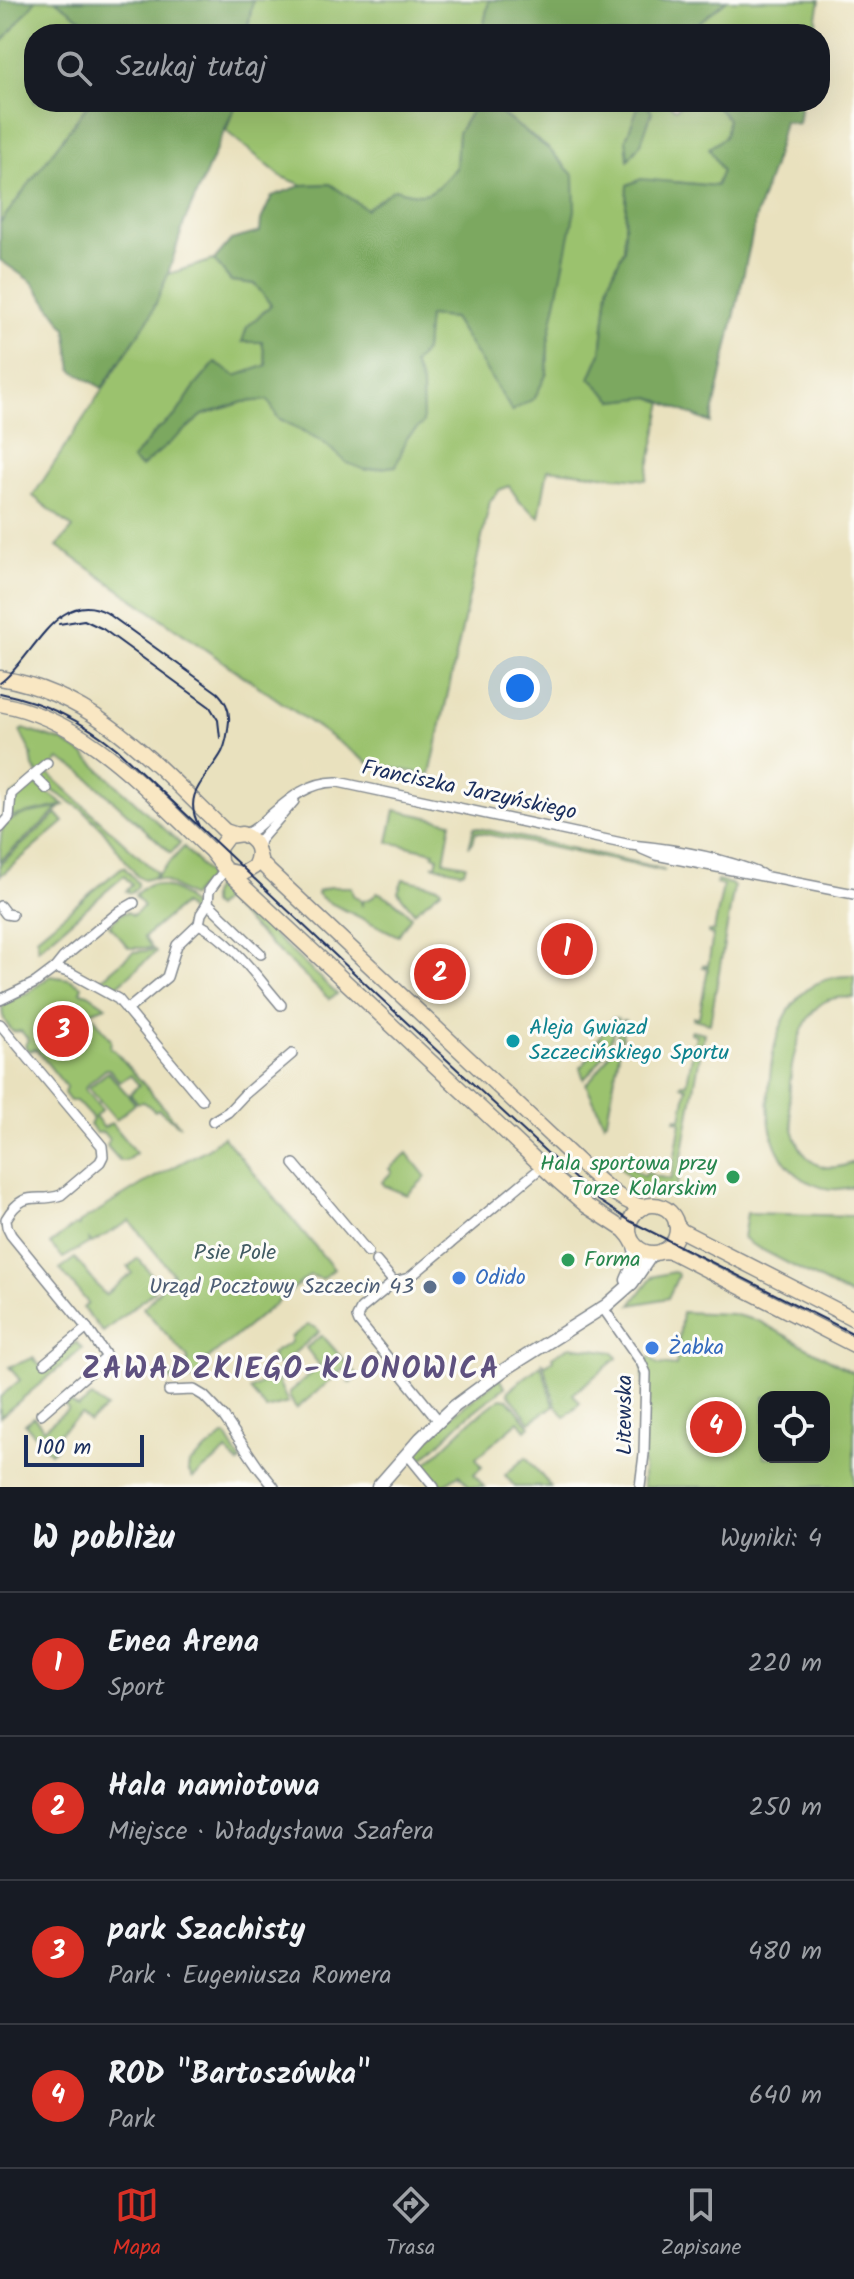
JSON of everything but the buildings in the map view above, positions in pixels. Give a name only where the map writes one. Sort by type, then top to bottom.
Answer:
[{"type":"main road","points":[[0,678],[73,701],[133,744],[225,831],[251,838],[264,866],[587,1170],[619,1195],[634,1204],[665,1209],[682,1231],[854,1319]]},
{"type":"main road","points":[[0,704],[48,718],[95,744],[543,1166],[583,1203],[624,1230],[642,1251],[672,1252],[854,1345]]},
{"type":"main road","points":[[237,834],[221,843],[218,852],[224,867],[237,874],[247,872],[256,865],[258,853]]},
{"type":"main road","points":[[631,1240],[631,1219],[645,1207]]},
{"type":"main road","points":[[659,1252],[670,1246],[676,1224]]},
{"type":"street","points":[[0,828],[9,818],[9,796],[47,763]]},
{"type":"street","points":[[33,775],[47,789]]},
{"type":"street","name":"Franciszka Jarzyńskiego","points":[[237,834],[252,831],[301,792],[321,782],[342,782],[631,845],[656,855],[854,894]]},
{"type":"street","points":[[258,853],[261,839],[301,792]]},
{"type":"street","points":[[127,1010],[167,977],[177,945],[199,924],[208,903],[209,890],[224,867]]},
{"type":"street","points":[[0,1000],[35,983],[120,911],[134,903]]},
{"type":"street","points":[[208,903],[261,954]]},
{"type":"street","points":[[0,906],[6,914],[12,915]]},
{"type":"street","points":[[199,924],[232,948],[281,1005]]},
{"type":"street","points":[[55,968],[90,982],[118,999],[202,1100]]},
{"type":"street","points":[[0,1024],[102,1146],[100,1162],[61,1195],[23,1201],[9,1214],[6,1222],[11,1235],[107,1357],[41,1414]]},
{"type":"street","points":[[210,1109],[215,1119],[228,1112],[292,1054]]},
{"type":"street","points":[[294,1164],[368,1252]]},
{"type":"street","points":[[439,1421],[357,1317],[361,1309],[394,1282],[409,1278],[543,1166]]},
{"type":"street","points":[[617,1296],[635,1263],[637,1253],[631,1240]]},
{"type":"street","points":[[378,1487],[439,1421],[469,1395],[603,1308],[631,1284],[649,1257],[659,1252]]},
{"type":"street","points":[[376,1261],[394,1282]]},
{"type":"street","name":"Litewska","points":[[603,1308],[646,1373],[640,1487]]},
{"type":"street","points":[[45,1363],[87,1328]]},
{"type":"street","points":[[169,1391],[194,1390],[204,1396],[230,1425],[274,1487]]},
{"type":"street","points":[[407,1454],[434,1487]]},
{"type":"green space","points":[[0,0],[36,0],[0,45]]},
{"type":"green space","points":[[36,0],[55,0],[88,24],[24,24],[24,112],[83,112],[0,223],[0,45]]},
{"type":"green space","points":[[55,0],[253,0],[248,24],[88,24]]},
{"type":"green space","points":[[253,0],[489,0],[484,24],[249,24]]},
{"type":"green space","points":[[489,0],[727,0],[697,24],[484,24]]},
{"type":"green space","points":[[727,0],[820,0],[816,24],[697,24]]},
{"type":"green space","points":[[83,112],[233,112],[184,223],[151,315],[102,388],[72,370],[66,328],[32,282],[0,260],[0,223]]},
{"type":"green space","points":[[233,112],[471,112],[458,133],[456,168],[441,184],[423,194],[394,189],[366,209],[330,184],[303,185],[282,177],[226,131]]},
{"type":"green space","points":[[471,112],[499,112],[549,149],[574,176],[575,210],[548,342],[547,373],[535,398],[512,411],[453,318],[428,316],[425,351],[413,364],[422,384],[423,423],[407,438],[396,466],[365,470],[347,463],[322,441],[278,418],[268,400],[243,402],[203,415],[141,467],[132,460],[156,431],[176,415],[215,363],[236,376],[267,365],[262,342],[242,342],[247,327],[271,305],[255,284],[231,281],[214,260],[231,240],[260,232],[261,220],[272,196],[303,185],[330,184],[366,209],[394,189],[416,194],[430,192],[456,168],[458,133]]},
{"type":"green space","points":[[499,112],[722,112],[728,118],[722,171],[716,186],[677,182],[627,185],[624,250],[609,281],[601,353],[590,378],[614,401],[651,397],[663,402],[646,480],[548,469],[539,517],[520,502],[509,486],[499,490],[490,501],[430,775],[370,764],[57,546],[73,528],[33,496],[151,315],[168,274],[214,260],[231,281],[255,284],[271,305],[247,327],[243,341],[262,342],[267,366],[236,376],[215,363],[176,415],[156,431],[132,459],[140,467],[203,415],[243,402],[268,400],[278,418],[322,441],[347,463],[395,466],[407,438],[422,384],[413,364],[425,351],[427,316],[453,318],[513,411],[547,373],[548,342],[565,253],[549,149]]},
{"type":"green space","points":[[636,112],[652,112],[641,143],[628,160],[626,139]]},
{"type":"green space","points":[[721,112],[800,112],[798,124],[784,121],[757,213],[711,423],[651,397],[614,401],[590,378],[601,353],[609,281],[624,250],[627,185],[641,179],[716,186],[722,171],[709,148],[725,137],[728,119]]},
{"type":"green space","points":[[23,729],[62,741],[84,755],[180,843],[171,853],[83,773],[59,759],[48,773],[157,873],[152,878],[144,880],[137,876],[102,829],[83,810],[49,788],[33,767],[31,753],[20,731]]},
{"type":"green space","points":[[32,783],[65,805],[11,817],[12,795]]},
{"type":"green space","points":[[60,808],[0,861],[1,833],[6,824],[28,813]]},
{"type":"green space","points":[[395,810],[451,822],[444,861],[466,865],[464,871],[432,865],[436,865],[438,857],[433,855],[434,852],[388,842]]},
{"type":"green space","points":[[57,814],[64,822],[0,876],[0,864]]},
{"type":"green space","points":[[474,827],[665,871],[476,832],[469,847]]},
{"type":"green space","points":[[184,847],[210,876],[191,897],[163,880],[154,879]]},
{"type":"green space","points":[[124,867],[138,883],[137,888],[131,893],[126,891],[132,885],[124,876],[38,949],[37,937]]},
{"type":"green space","points":[[403,879],[441,890],[414,912],[398,892]]},
{"type":"green space","points":[[717,881],[734,887],[710,1023],[693,1017],[699,1017],[708,969],[702,967],[708,966],[713,935],[708,931],[714,931],[723,886],[716,884]]},
{"type":"green space","points":[[218,883],[337,994],[329,999],[223,900],[215,908],[211,904],[211,894]]},
{"type":"green space","points":[[152,884],[178,892],[194,912],[192,914],[183,904],[144,937],[152,948],[129,948],[109,925],[121,914],[127,912],[133,915],[144,906],[135,895]]},
{"type":"green space","points":[[329,887],[351,887],[362,906],[363,901],[377,892],[411,916],[398,936],[317,894]]},
{"type":"green space","points":[[155,950],[117,986],[126,996],[100,980],[133,952]]},
{"type":"green space","points":[[50,976],[69,979],[82,986],[80,992],[106,1006],[90,1012],[111,1040],[110,1048],[180,1126],[158,1109],[155,1111],[144,1102],[138,1103],[130,1094],[139,1085],[130,1075],[120,1082],[106,1069],[85,1090],[102,1110],[95,1117],[104,1128],[111,1123],[136,1153],[126,1161],[120,1161],[107,1146],[109,1140],[103,1132],[97,1133],[90,1125],[93,1119],[76,1101],[70,1101],[64,1093],[66,1087],[36,1049],[29,1051],[25,1046],[28,1039],[21,1031],[13,1032],[4,1020],[3,1004],[29,992]]},
{"type":"green space","points":[[854,976],[854,998],[827,1000],[809,1018],[797,1044],[791,1075],[790,1106],[795,1135],[807,1157],[826,1167],[854,1162],[854,1186],[828,1188],[804,1179],[785,1162],[778,1150],[773,1138],[768,1100],[772,1058],[783,1022],[803,993],[817,983],[834,977]]},
{"type":"green space","points":[[613,1018],[618,1019],[609,1044],[584,1079],[580,1068]]},
{"type":"green space","points":[[622,1020],[625,1020],[604,1123],[586,1084],[609,1055]]},
{"type":"green space","points":[[691,1030],[704,1033],[675,1196],[634,1180],[621,1168],[616,1158],[618,1154],[622,1156],[620,1161],[644,1176],[647,1172],[671,1179],[681,1122],[675,1120],[681,1119],[687,1087],[681,1085],[687,1083],[696,1035]]},
{"type":"green space","points":[[108,1072],[135,1103],[116,1120],[88,1088]]},
{"type":"green space","name":"Psie Pole","points":[[223,1136],[334,1269],[322,1279],[310,1275],[201,1365],[204,1379],[169,1380],[187,1367],[188,1358],[143,1308],[173,1274],[130,1221],[92,1243],[89,1240],[89,1243],[63,1258],[50,1244],[75,1225],[79,1226],[79,1223],[144,1183],[209,1148]]},
{"type":"green space","points":[[407,1153],[426,1177],[407,1195],[382,1182],[392,1172],[389,1169]]},
{"type":"green space","points":[[747,1213],[854,1216],[854,1298],[749,1243],[743,1238]]},
{"type":"green space","points":[[75,1258],[105,1295],[132,1273],[128,1267],[138,1258],[156,1280],[154,1291],[103,1332],[83,1308],[88,1303],[60,1269]]},
{"type":"green space","points":[[673,1272],[678,1276],[668,1298],[631,1305],[652,1277]]},
{"type":"green space","points":[[682,1312],[732,1314],[759,1321],[854,1373],[854,1487],[643,1487],[643,1362],[650,1357],[658,1364],[676,1366]]},
{"type":"green space","points":[[308,1325],[319,1332],[280,1365],[276,1365],[271,1354],[291,1342],[291,1337]]},
{"type":"green space","points":[[322,1335],[357,1377],[348,1382],[352,1377],[344,1369],[296,1409],[290,1392],[320,1366],[306,1348]]},
{"type":"green space","points":[[76,1342],[82,1349],[0,1417],[0,1397],[20,1380],[9,1367],[33,1358],[43,1369]]},
{"type":"green space","points":[[570,1346],[613,1352],[617,1358],[573,1394],[580,1403],[565,1417],[556,1405],[543,1363],[546,1365],[553,1360],[552,1357]]},
{"type":"green space","points":[[541,1365],[554,1406],[530,1422],[508,1393]]},
{"type":"green space","points":[[274,1372],[288,1403],[266,1409],[250,1390],[263,1382],[260,1377]]},
{"type":"green space","points":[[500,1378],[505,1387],[464,1419],[419,1463],[419,1448],[450,1417]]},
{"type":"green space","points":[[92,1397],[106,1408],[89,1422],[81,1414],[51,1440],[56,1448],[50,1453],[25,1424],[34,1417],[44,1429],[68,1409],[63,1403],[65,1400],[78,1407]]},
{"type":"green space","points":[[501,1398],[508,1399],[530,1426],[526,1430],[519,1421],[476,1458],[482,1467],[474,1474],[484,1487],[470,1487],[459,1475],[443,1485],[432,1477],[423,1467],[472,1420]]},
{"type":"green space","points":[[226,1436],[241,1461],[238,1464],[227,1451],[193,1478],[188,1470],[189,1464]]},
{"type":"green space","points":[[526,1457],[551,1487],[515,1487],[505,1475]]},
{"type":"tram line","points":[[0,683],[60,617],[74,609],[90,607],[107,613],[218,693],[227,706],[229,721],[225,744],[195,795],[194,814],[199,826]]},
{"type":"tram line","points":[[59,624],[84,620],[103,629],[210,707],[218,720],[220,738]]},
{"type":"tram line","points":[[0,693],[62,714],[117,749],[598,1200],[630,1221],[854,1334]]},
{"type":"place","name":"Enea Arena","points":[[567,949]]},
{"type":"place","name":"Hala namiotowa","points":[[440,974]]},
{"type":"place","name":"park Szachisty","points":[[63,1031]]},
{"type":"place","name":"Aleja Gwiazd Szczecińskiego Sportu","points":[[513,1041]]},
{"type":"place","name":"Hala sportowa przy Torze Kolarskim","points":[[733,1177]]},
{"type":"place","name":"Forma","points":[[568,1260]]},
{"type":"place","name":"Odido","points":[[459,1278]]},
{"type":"place","name":"Urząd Pocztowy Szczecin 43","points":[[430,1287]]},
{"type":"place","name":"Żabka","points":[[652,1348]]},
{"type":"place","name":"ROD \"Bartoszówka\"","points":[[716,1427]]},
{"type":"district","name":"ZAWADZKIEGO-KLONOWICA","points":[[291,1370]]}]
